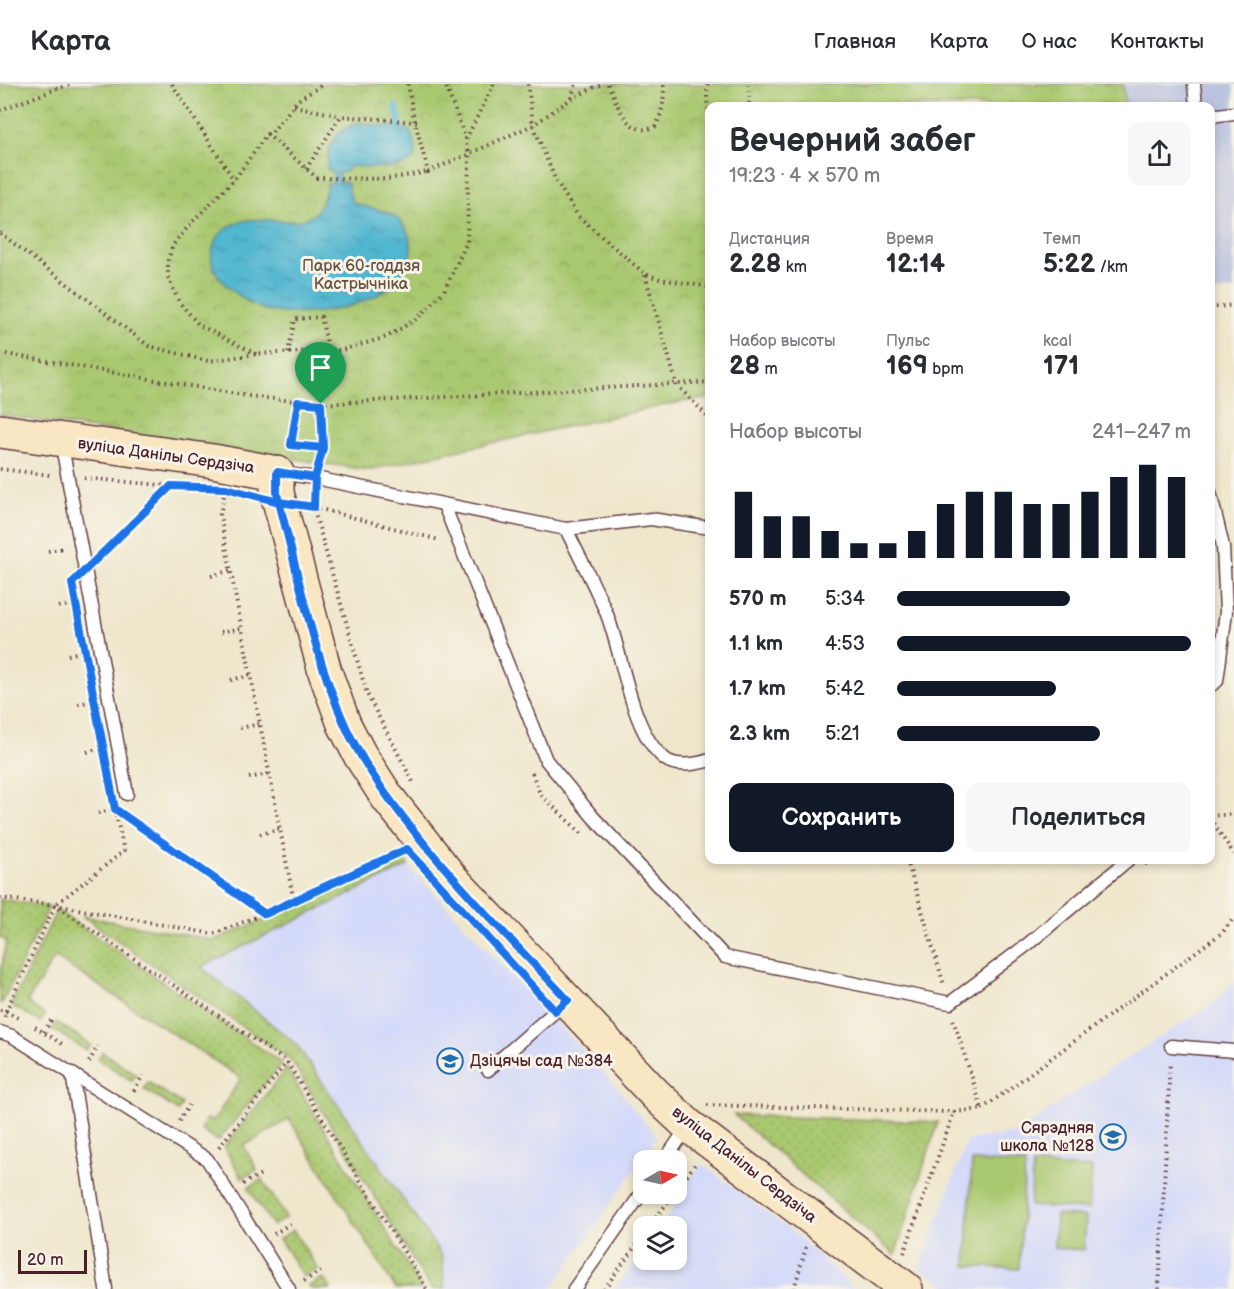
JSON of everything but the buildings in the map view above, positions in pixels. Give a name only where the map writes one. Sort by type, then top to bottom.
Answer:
[{"type":"street","name":"вуліца Данілы Сердзіча","points":[[0,431],[213,461],[278,487],[325,672],[344,724],[387,797],[452,879],[655,1094],[697,1115],[906,1289]]},
{"type":"lane","points":[[1194,84],[1196,102]]},
{"type":"lane","points":[[1215,115],[1234,113]]},
{"type":"lane","points":[[60,440],[127,794]]},
{"type":"lane","points":[[278,487],[315,478],[566,529],[651,519],[705,527]]},
{"type":"lane","points":[[444,505],[546,760],[593,817],[725,957],[950,1003],[1028,944],[1123,864]]},
{"type":"lane","points":[[1215,513],[1223,546],[1226,612],[1215,682]]},
{"type":"lane","points":[[566,529],[606,613],[635,712],[648,739],[666,760],[693,765],[705,761]]},
{"type":"lane","points":[[488,1070],[568,1000]]},
{"type":"lane","points":[[2,1033],[72,1073],[207,1159],[289,1289]]},
{"type":"lane","points":[[1171,1046],[1234,1051]]},
{"type":"lane","points":[[72,1073],[106,1289]]},
{"type":"lane","points":[[672,1150],[697,1115]]},
{"type":"lane","points":[[574,1289],[634,1204]]},
{"type":"path","points":[[0,110],[70,84]]},
{"type":"path","points":[[172,84],[234,180]]},
{"type":"path","points":[[256,354],[199,325],[179,302],[168,277],[168,260],[173,245],[192,222],[234,180],[267,134],[272,132],[298,100],[324,84]]},
{"type":"path","points":[[408,84],[428,172]]},
{"type":"path","points":[[0,232],[149,346],[208,361],[256,354],[329,352],[387,337],[418,318],[444,291],[467,242],[469,155],[466,139],[445,84]]},
{"type":"path","points":[[466,139],[494,84]]},
{"type":"path","points":[[528,84],[533,125],[555,179],[578,216],[645,274],[660,279],[705,286]]},
{"type":"path","points":[[571,99],[576,84]]},
{"type":"path","points":[[267,134],[317,178],[387,179],[428,172],[469,155],[522,128],[533,125],[571,99],[600,84]]},
{"type":"path","points":[[609,84],[627,121],[635,129],[645,131],[655,128],[661,116],[664,84]]},
{"type":"path","points":[[707,84],[709,102]]},
{"type":"path","points":[[748,84],[749,102]]},
{"type":"path","points":[[294,106],[341,116],[417,122]]},
{"type":"path","points":[[306,169],[341,116]]},
{"type":"path","points":[[645,274],[677,385],[705,414]]},
{"type":"path","points":[[1215,307],[1234,305]]},
{"type":"path","points":[[288,353],[295,319],[321,317],[329,352]]},
{"type":"path","points":[[0,353],[248,396],[321,404],[705,382]]},
{"type":"path","points":[[314,353],[321,404],[323,448],[315,478],[314,507],[367,694],[416,788]]},
{"type":"path","points":[[298,402],[291,445],[323,448]]},
{"type":"path","points":[[0,469],[182,486]]},
{"type":"path","points":[[51,475],[53,486]]},
{"type":"path","points":[[77,613],[72,583],[171,486]]},
{"type":"path","points":[[215,487],[226,488],[220,515],[294,902]]},
{"type":"path","points":[[278,487],[314,507],[459,543]]},
{"type":"path","points":[[63,537],[67,560]]},
{"type":"path","points":[[48,551],[65,548]]},
{"type":"path","points":[[211,576],[231,570]]},
{"type":"path","points":[[59,607],[75,604]]},
{"type":"path","points":[[221,632],[242,628]]},
{"type":"path","points":[[83,642],[86,661]]},
{"type":"path","points":[[68,655],[85,651]]},
{"type":"path","points":[[231,680],[251,675]]},
{"type":"path","points":[[92,691],[96,712]]},
{"type":"path","points":[[78,704],[94,701]]},
{"type":"path","points":[[240,728],[260,724]]},
{"type":"path","points":[[101,736],[105,758]]},
{"type":"path","points":[[87,752],[103,747]]},
{"type":"path","points":[[532,772],[540,794],[590,842]]},
{"type":"path","points":[[249,778],[269,774]]},
{"type":"path","points":[[2,1033],[6,1011],[55,905],[124,851],[113,799]]},
{"type":"path","points":[[98,813],[115,809],[265,914]]},
{"type":"path","points":[[1215,816],[1234,814]]},
{"type":"path","points":[[1215,825],[1234,854]]},
{"type":"path","points":[[260,834],[280,829]]},
{"type":"path","points":[[0,898],[55,905],[213,934],[294,902],[407,849]]},
{"type":"path","points":[[908,864],[981,1109]]},
{"type":"path","points":[[55,905],[287,1062],[427,1289]]},
{"type":"path","points":[[697,1115],[954,1112],[981,1109],[1223,932],[1234,917]]},
{"type":"path","points":[[44,1032],[53,1017]]},
{"type":"path","points":[[89,1062],[98,1046]]},
{"type":"path","points":[[1159,1289],[1171,1046]]},
{"type":"path","points":[[225,1156],[219,1147],[287,1062]]},
{"type":"path","points":[[134,1091],[143,1075]]},
{"type":"path","points":[[179,1121],[189,1105]]},
{"type":"path","points":[[903,1256],[954,1112]]},
{"type":"path","points":[[236,1175],[242,1185],[263,1173]]},
{"type":"path","points":[[657,1216],[666,1204]]},
{"type":"path","points":[[278,1245],[273,1235],[294,1221]]},
{"type":"path","points":[[794,1289],[807,1244]]},
{"type":"path","points":[[604,1289],[633,1250]]},
{"type":"path","points":[[305,1289],[301,1282],[324,1269]]},
{"type":"shaded area","points":[[1123,84],[1234,84],[1234,290],[1215,292],[1215,102],[1125,102]]},
{"type":"shaded area","name":"Дзіцячы сад №384","points":[[408,866],[608,1077],[657,1137],[648,1150],[633,1150],[633,1172],[552,1289],[445,1289],[442,1256],[296,1044],[200,967]]},
{"type":"shaded area","name":"Сярэдняя школа №128","points":[[1234,981],[1234,1289],[950,1289],[920,1268],[967,1140],[1016,1133],[1114,1066],[1213,1004]]},
{"type":"shaded area","points":[[701,1163],[795,1234],[855,1289],[614,1289],[633,1266],[633,1270],[687,1270],[687,1216],[668,1216],[675,1204],[687,1204],[687,1185]]},
{"type":"green space","name":"Парк 60-годдзя Кастрычніка","points":[[0,84],[1123,84],[1125,102],[705,102],[705,399],[670,404],[368,470],[0,415]]},
{"type":"green space","points":[[403,855],[408,866],[201,967],[296,1044],[442,1256],[445,1289],[431,1289],[291,1060],[82,916],[214,940],[299,906]]},
{"type":"green space","points":[[0,899],[49,907],[2,1003],[0,1003],[0,977],[6,940],[0,938]]},
{"type":"green space","points":[[57,910],[282,1063],[218,1141],[201,1130],[206,1119],[213,1121],[241,1078],[55,957],[27,1002],[45,1015],[40,1022],[11,1005]]},
{"type":"green space","points":[[56,1022],[91,1045],[87,1051],[52,1029]]},
{"type":"green space","points":[[102,1052],[136,1074],[132,1081],[98,1059]]},
{"type":"green space","points":[[287,1068],[422,1289],[396,1289],[289,1119],[244,1146],[257,1170],[242,1178],[224,1147]]},
{"type":"green space","points":[[148,1082],[182,1104],[178,1111],[144,1089]]},
{"type":"green space","points":[[734,1115],[938,1122],[895,1255]]},
{"type":"green space","points":[[972,1161],[1025,1164],[1019,1269],[966,1266]]},
{"type":"green space","points":[[1033,1165],[1092,1168],[1089,1209],[1030,1206]]},
{"type":"green space","points":[[262,1179],[286,1217],[273,1226],[248,1188]]},
{"type":"green space","points":[[1056,1215],[1086,1217],[1084,1250],[1054,1248]]},
{"type":"green space","points":[[293,1230],[318,1269],[304,1277],[279,1239]]},
{"type":"green space","points":[[323,1278],[331,1289],[311,1289],[309,1286]]},
{"type":"water","points":[[357,123],[408,129],[415,144],[415,155],[410,162],[400,166],[350,166],[345,172],[338,173],[340,182],[347,182],[353,203],[386,212],[402,223],[411,244],[408,265],[396,281],[378,295],[355,304],[330,310],[282,313],[251,304],[228,287],[217,274],[212,258],[217,239],[226,229],[240,222],[300,220],[312,215],[321,204],[327,184],[333,183],[333,172],[327,169],[330,146],[337,135]]},
{"type":"waterway","points":[[396,107],[400,124],[397,127]]},
{"type":"place","name":"Дзіцячы сад №384","points":[[450,1061]]},
{"type":"place","name":"Сярэдняя школа №128","points":[[1113,1137]]},
{"type":"route","points":[[321,404],[298,402],[291,445],[323,448],[315,478],[277,472],[277,493],[279,502],[325,672],[344,724],[387,797],[452,879],[568,1000],[555,1011],[407,849],[265,914],[115,809],[72,583],[171,486],[226,488],[279,502],[314,507],[315,478],[323,448],[321,404]]}]
